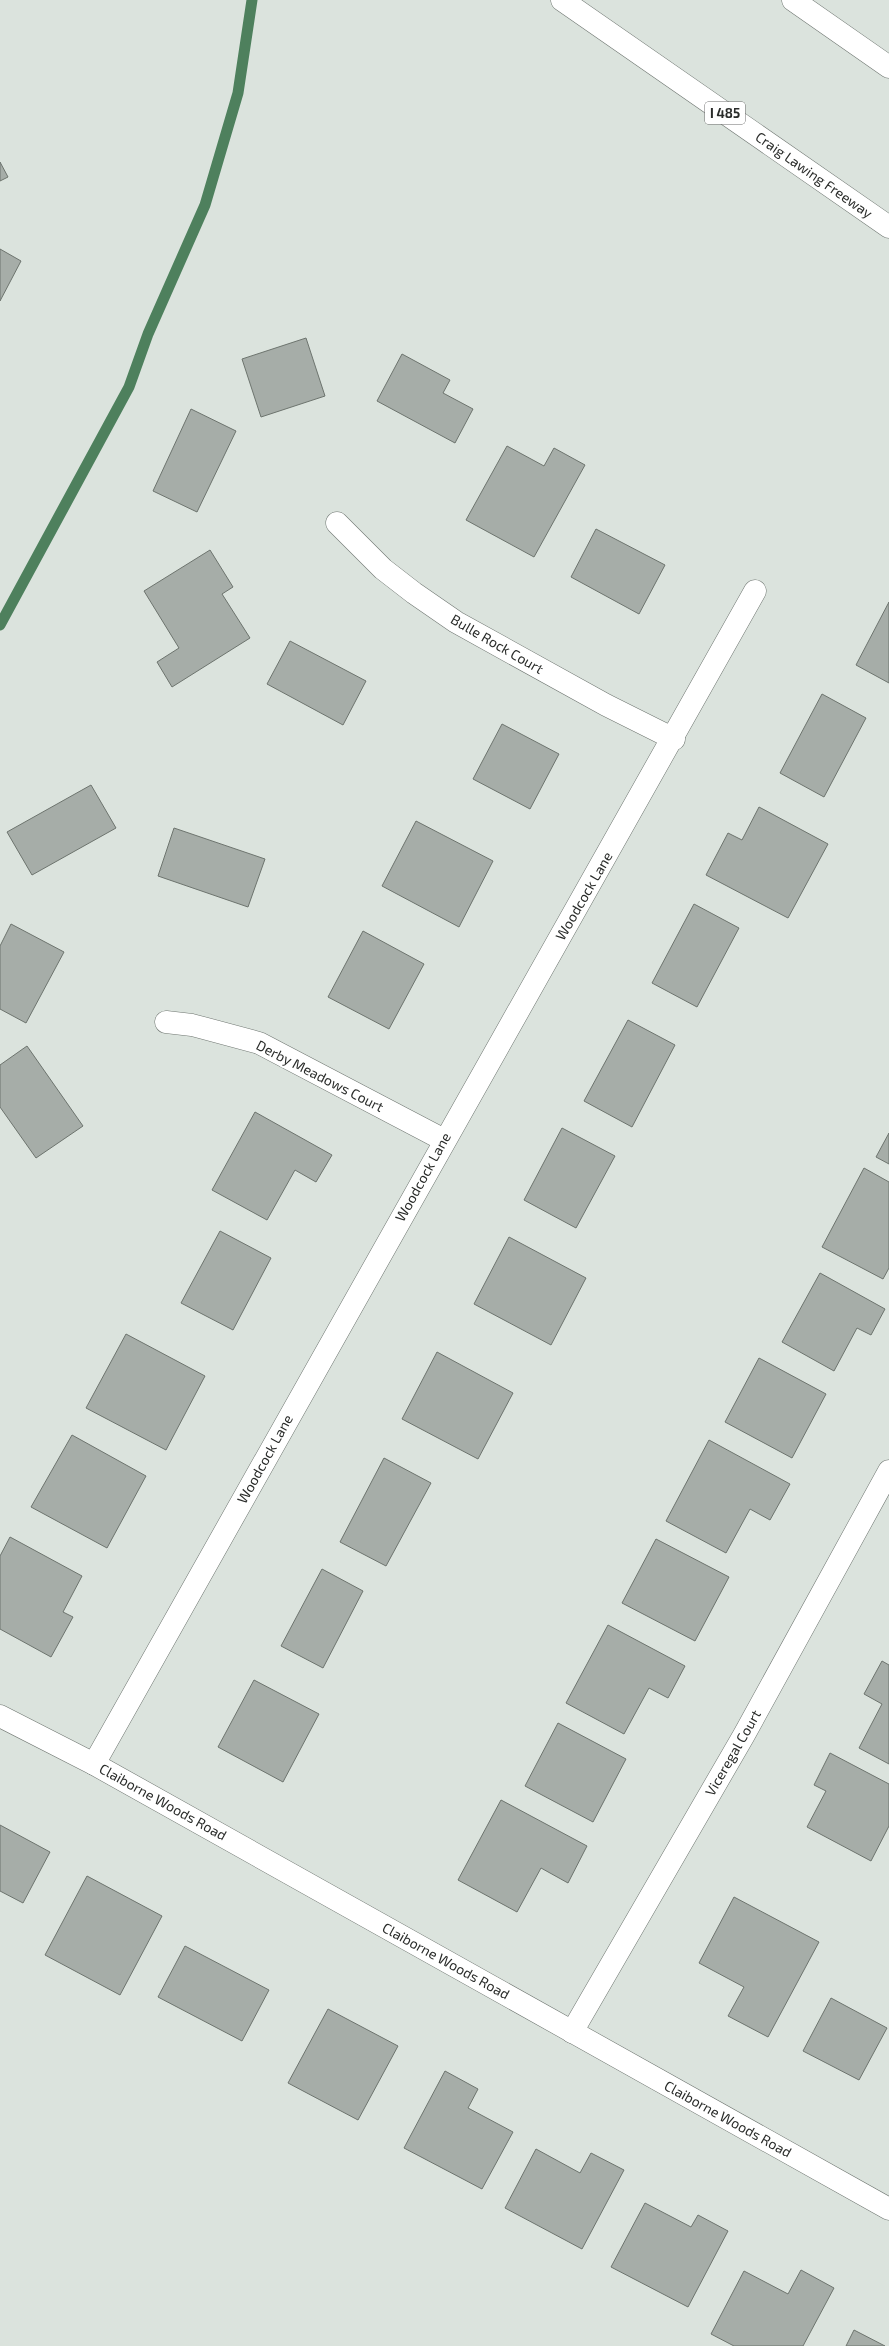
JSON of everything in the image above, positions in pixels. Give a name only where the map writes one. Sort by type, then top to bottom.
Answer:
[{"type":"main road","name":"Craig Lawing Freeway","points":[[562,0],[889,227]]},
{"type":"main road","points":[[792,0],[889,67]]},
{"type":"main road","name":"Bulle Rock Court","points":[[337,523],[383,569],[414,594],[456,622],[606,705],[674,739]]},
{"type":"main road","name":"Woodcock Lane","points":[[94,1764],[444,1140],[674,739],[755,591]]},
{"type":"main road","name":"Derby Meadows Court","points":[[166,1022],[192,1025],[259,1043],[444,1140]]},
{"type":"main road","name":"Viceregal Court","points":[[572,2032],[744,1734],[889,1471]]},
{"type":"main road","name":"Claiborne Woods Road","points":[[0,1716],[94,1764],[889,2209]]},
{"type":"building","points":[[0,162],[8,177],[0,181]]},
{"type":"building","points":[[0,249],[21,261],[0,301]]},
{"type":"building","points":[[306,338],[325,396],[261,417],[242,359]]},
{"type":"building","points":[[402,354],[450,380],[443,393],[473,409],[455,443],[377,401]]},
{"type":"building","points":[[191,409],[236,431],[197,512],[153,491]]},
{"type":"building","points":[[507,446],[544,466],[554,448],[585,465],[534,557],[466,520]]},
{"type":"building","points":[[596,529],[665,565],[639,614],[571,577]]},
{"type":"building","points":[[210,550],[233,587],[222,594],[250,638],[172,687],[157,662],[179,648],[144,591]]},
{"type":"building","points":[[889,602],[889,683],[856,665]]},
{"type":"building","points":[[290,641],[366,681],[343,725],[267,684]]},
{"type":"building","points":[[822,694],[866,718],[824,797],[780,773]]},
{"type":"building","points":[[502,724],[559,754],[530,809],[473,779]]},
{"type":"building","points":[[91,785],[116,828],[32,875],[7,832]]},
{"type":"building","points":[[759,807],[828,844],[788,918],[706,875],[728,833],[742,840]]},
{"type":"building","points":[[416,821],[493,861],[459,927],[382,886]]},
{"type":"building","points":[[174,828],[265,859],[248,907],[158,876]]},
{"type":"building","points":[[694,904],[739,928],[697,1007],[652,983]]},
{"type":"building","points":[[11,924],[64,952],[26,1023],[0,1009],[0,946]]},
{"type":"building","points":[[363,931],[424,964],[389,1029],[328,997]]},
{"type":"building","points":[[628,1020],[675,1045],[632,1127],[584,1101]]},
{"type":"building","points":[[27,1046],[83,1126],[36,1158],[0,1107],[0,1065]]},
{"type":"building","points":[[255,1112],[332,1155],[316,1182],[295,1170],[267,1220],[212,1190]]},
{"type":"building","points":[[562,1128],[615,1156],[576,1228],[524,1200]]},
{"type":"building","points":[[889,1133],[889,1164],[876,1157]]},
{"type":"building","points":[[864,1168],[889,1182],[889,1268],[883,1279],[822,1247]]},
{"type":"building","points":[[220,1231],[271,1258],[233,1330],[181,1303]]},
{"type":"building","points":[[509,1237],[586,1278],[551,1345],[474,1304]]},
{"type":"building","points":[[820,1273],[885,1309],[871,1335],[857,1328],[834,1371],[782,1342]]},
{"type":"building","points":[[126,1334],[205,1376],[166,1450],[86,1408]]},
{"type":"building","points":[[437,1352],[513,1393],[478,1459],[402,1419]]},
{"type":"building","points":[[759,1358],[826,1394],[792,1458],[725,1422]]},
{"type":"building","points":[[72,1435],[146,1476],[107,1548],[31,1507]]},
{"type":"building","points":[[709,1440],[790,1484],[770,1520],[750,1509],[726,1553],[666,1521]]},
{"type":"building","points":[[384,1458],[431,1483],[386,1566],[340,1542]]},
{"type":"building","points":[[10,1537],[82,1576],[63,1612],[73,1617],[51,1657],[0,1629],[0,1556]]},
{"type":"building","points":[[656,1539],[729,1577],[695,1641],[622,1603]]},
{"type":"building","points":[[322,1569],[363,1591],[323,1668],[281,1646]]},
{"type":"building","points":[[608,1625],[685,1666],[668,1698],[649,1688],[624,1734],[566,1703]]},
{"type":"building","points":[[882,1661],[889,1665],[889,1764],[859,1748],[882,1704],[864,1694]]},
{"type":"building","points":[[254,1680],[319,1714],[283,1782],[218,1747]]},
{"type":"building","points":[[558,1723],[626,1759],[593,1822],[525,1786]]},
{"type":"building","points":[[830,1753],[889,1784],[889,1826],[871,1861],[807,1827],[826,1791],[814,1785]]},
{"type":"building","points":[[501,1800],[587,1846],[568,1883],[541,1868],[517,1912],[458,1880]]},
{"type":"building","points":[[0,1825],[50,1852],[23,1903],[0,1891]]},
{"type":"building","points":[[87,1876],[162,1916],[120,1995],[45,1955]]},
{"type":"building","points":[[734,1897],[819,1942],[768,2037],[728,2016],[744,1987],[699,1963]]},
{"type":"building","points":[[185,1946],[269,1990],[242,2041],[158,1997]]},
{"type":"building","points":[[831,1998],[887,2028],[859,2080],[803,2051]]},
{"type":"building","points":[[328,2009],[398,2046],[358,2120],[288,2083]]},
{"type":"building","points":[[445,2071],[478,2089],[468,2108],[513,2132],[482,2189],[404,2148]]},
{"type":"building","points":[[536,2149],[580,2173],[591,2153],[624,2170],[582,2249],[505,2208]]},
{"type":"building","points":[[645,2203],[691,2227],[698,2215],[728,2231],[688,2307],[611,2267]]},
{"type":"building","points":[[801,2270],[834,2288],[803,2346],[734,2346],[711,2334],[744,2271],[788,2294]]},
{"type":"building","points":[[854,2330],[885,2346],[846,2346]]},
{"type":"waterway","points":[[0,625],[129,387],[148,334],[205,205],[238,93],[252,0]]}]
